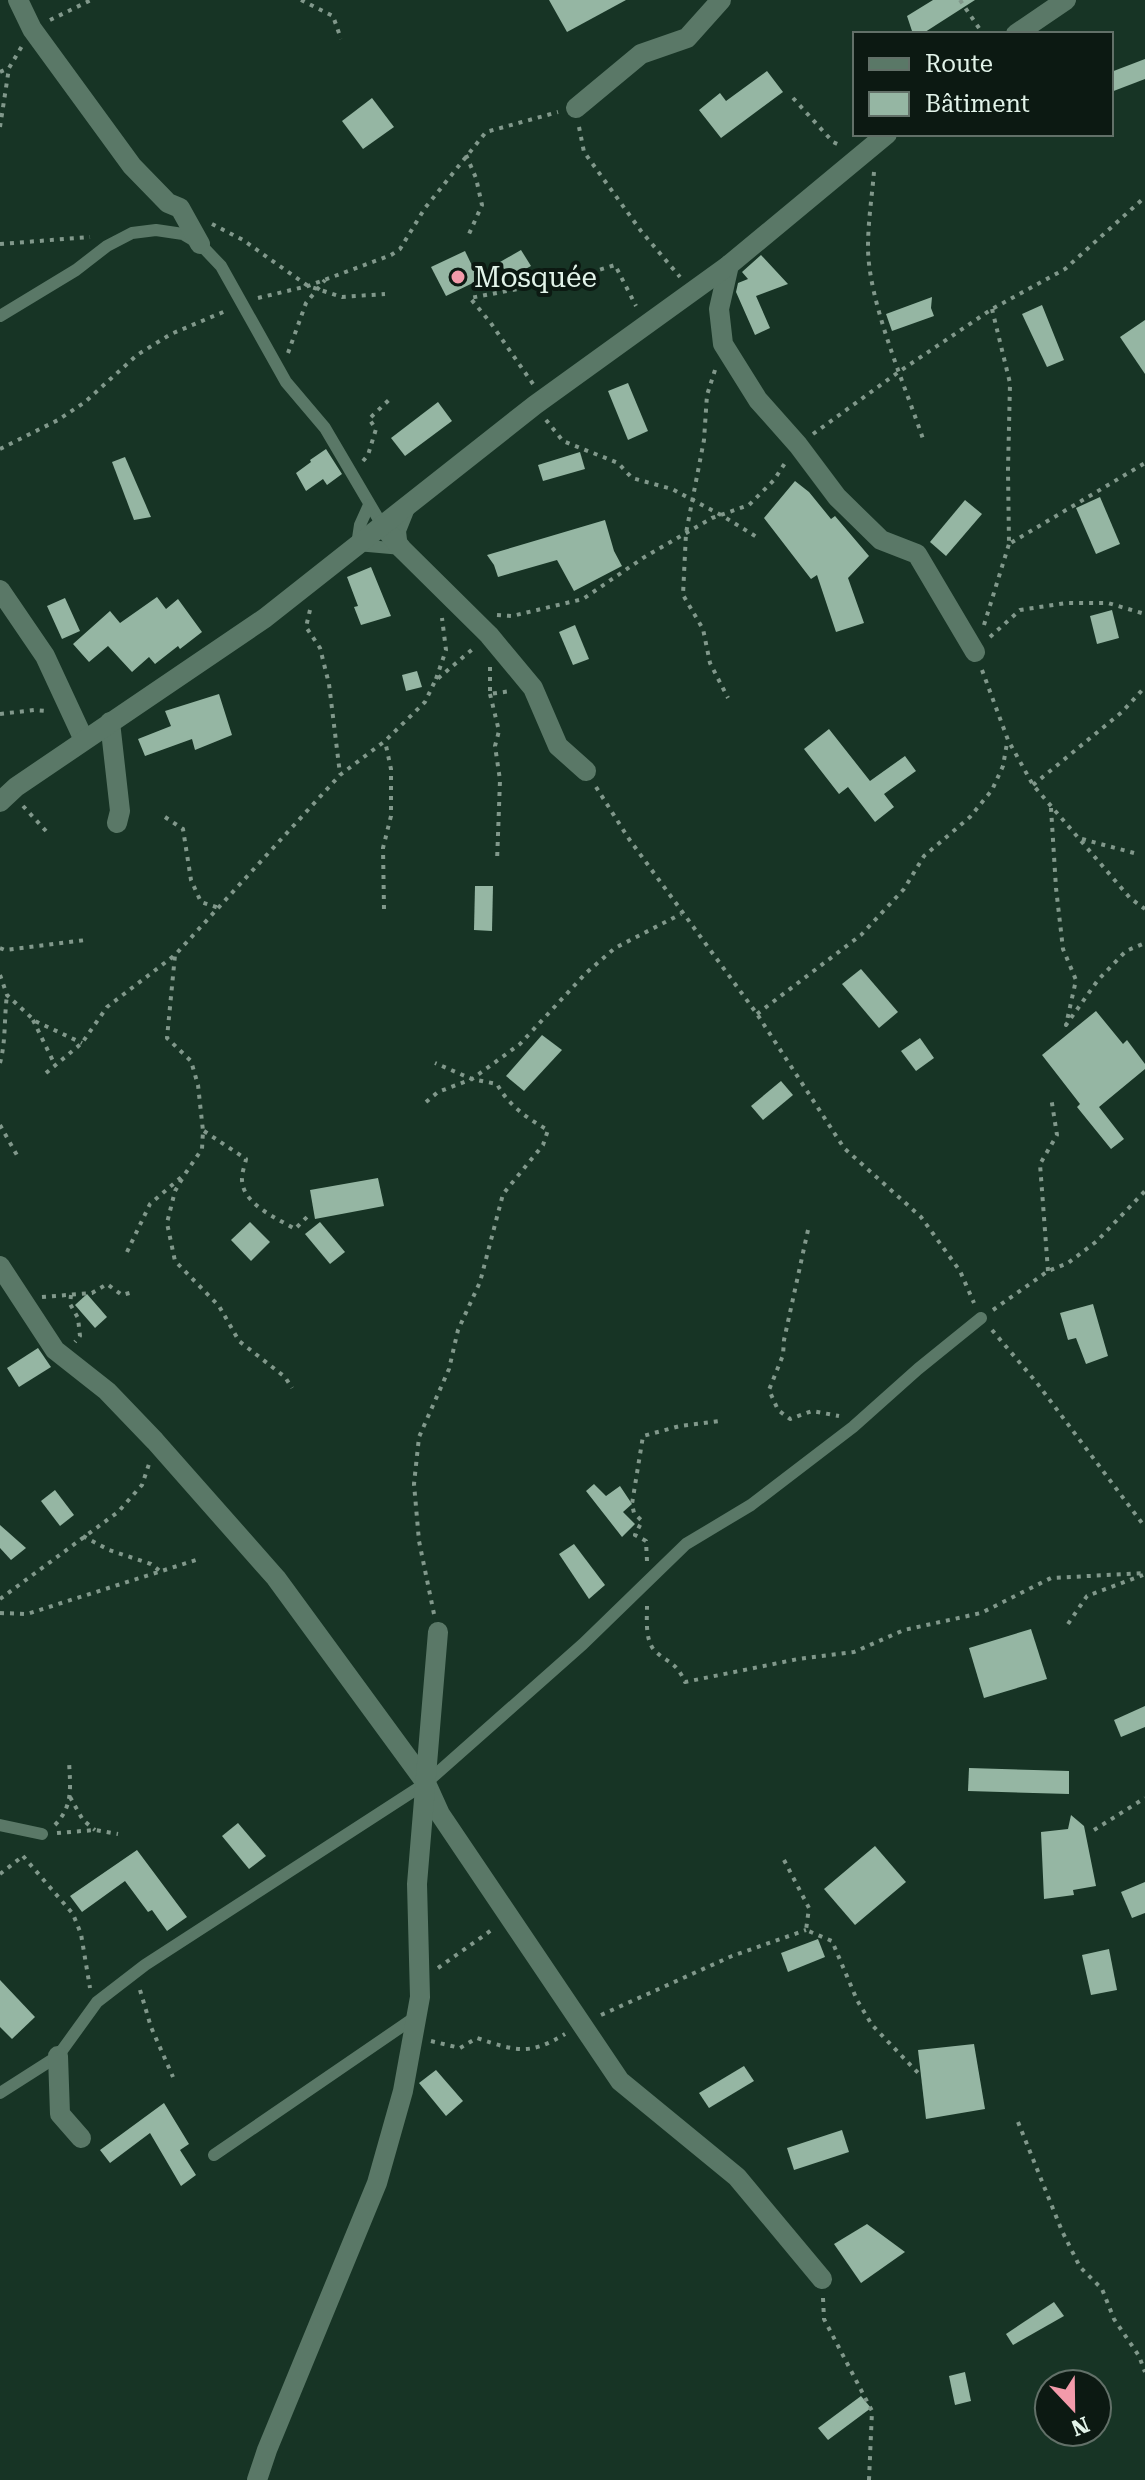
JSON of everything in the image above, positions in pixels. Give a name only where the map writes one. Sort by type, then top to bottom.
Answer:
[{"type":"street","points":[[18,0],[32,29],[132,166],[168,203],[180,208],[200,244]]},
{"type":"street","points":[[576,108],[641,54],[687,38],[721,0]]},
{"type":"street","points":[[1019,32],[1066,0]]},
{"type":"street","points":[[3,792],[27,780],[265,618],[539,403],[729,265],[885,136]]},
{"type":"street","points":[[729,265],[719,309],[723,344],[758,400],[798,445],[837,497],[881,540],[917,554],[975,652]]},
{"type":"street","points":[[382,525],[489,635],[533,688],[558,746],[586,771]]},
{"type":"street","points":[[0,590],[45,656],[84,740]]},
{"type":"street","points":[[65,714],[66,752]]},
{"type":"street","points":[[110,722],[120,811],[117,823]]},
{"type":"street","points":[[0,1266],[55,1350],[107,1391],[276,1578],[426,1783],[440,1814],[620,2081],[737,2177],[822,2279]]},
{"type":"street","points":[[257,2480],[377,2183],[403,2091],[417,2015],[417,1884],[438,1632]]},
{"type":"street","points":[[58,2056],[60,2114],[81,2138]]},
{"type":"lane","points":[[0,316],[132,233],[156,230],[183,234],[200,244],[221,266],[286,382],[325,428],[382,525]]},
{"type":"lane","points":[[369,505],[360,525],[357,545],[402,549],[400,531],[413,501]]},
{"type":"lane","points":[[0,2093],[58,2056],[97,2002],[131,1976],[426,1783],[583,1644],[686,1544],[751,1505],[853,1427],[981,1318]]},
{"type":"lane","points":[[0,1825],[42,1834]]},
{"type":"lane","points":[[214,2155],[417,2015]]},
{"type":"path","points":[[301,0],[333,16],[341,39]]},
{"type":"path","points":[[960,0],[982,32]]},
{"type":"path","points":[[0,72],[9,68]]},
{"type":"path","points":[[793,98],[833,142],[850,150]]},
{"type":"path","points":[[0,449],[85,402],[137,355],[171,334],[219,315],[242,302],[308,286],[391,255],[400,249],[425,208],[486,132],[576,108],[584,152],[641,231],[693,292]]},
{"type":"path","points":[[885,136],[874,165],[868,248],[883,323],[923,439]]},
{"type":"path","points":[[466,155],[476,178],[482,205],[469,234]]},
{"type":"path","points":[[463,610],[512,616],[583,599],[686,533],[749,505],[774,480],[798,445],[992,309],[1065,269],[1145,197]]},
{"type":"path","points":[[180,208],[243,240],[308,286],[342,297],[385,294]]},
{"type":"path","points":[[0,244],[99,236]]},
{"type":"path","points":[[646,324],[615,265],[566,280],[470,298],[528,375],[539,403],[563,441],[618,463],[632,478],[672,489],[760,539]]},
{"type":"path","points":[[286,382],[285,367],[290,346],[306,303],[326,278]]},
{"type":"path","points":[[992,309],[1010,383],[1009,544],[975,652],[1008,740],[1033,785],[1130,898],[1145,909]]},
{"type":"path","points":[[723,344],[707,395],[704,440],[686,533],[683,595],[703,629],[710,663],[728,698]]},
{"type":"path","points":[[351,475],[368,455],[376,429],[369,419],[392,397]]},
{"type":"path","points":[[1009,544],[1145,463]]},
{"type":"path","points":[[317,576],[306,627],[320,648],[326,672],[340,775]]},
{"type":"path","points":[[975,652],[1020,610],[1066,603],[1108,603],[1145,614]]},
{"type":"path","points":[[46,1073],[82,1043],[107,1007],[175,955],[340,775],[385,741],[425,702],[446,650],[442,619]]},
{"type":"path","points":[[435,681],[489,635]]},
{"type":"path","points":[[1033,785],[1122,712],[1145,687]]},
{"type":"path","points":[[490,694],[499,731],[495,746],[500,780],[497,862]]},
{"type":"path","points":[[0,714],[34,710],[65,714]]},
{"type":"path","points":[[757,1014],[861,935],[904,889],[924,856],[970,817],[992,790],[1003,766],[1008,740]]},
{"type":"path","points":[[384,909],[383,848],[391,816],[391,769],[385,741]]},
{"type":"path","points":[[586,771],[629,839],[757,1014],[844,1148],[921,1217],[960,1271],[981,1318],[1037,1383],[1145,1527]]},
{"type":"path","points":[[3,792],[46,831]]},
{"type":"path","points":[[1051,806],[1063,949],[1076,980],[1066,1025],[1098,980],[1126,951],[1145,943]]},
{"type":"path","points":[[165,817],[183,829],[191,880],[201,902],[219,908]]},
{"type":"path","points":[[1079,838],[1134,853]]},
{"type":"path","points":[[426,1102],[438,1092],[472,1079],[520,1044],[586,973],[615,948],[682,914]]},
{"type":"path","points":[[0,948],[5,950],[86,940]]},
{"type":"path","points":[[175,955],[167,1038],[191,1061],[198,1085],[203,1131],[202,1149],[175,1191],[167,1223],[175,1261],[219,1306],[239,1341],[285,1377],[292,1388]]},
{"type":"path","points":[[0,975],[7,995],[0,1063]]},
{"type":"path","points":[[7,995],[32,1018],[82,1043]]},
{"type":"path","points":[[32,1018],[55,1065]]},
{"type":"path","points":[[435,1063],[472,1079],[497,1084],[504,1096],[533,1122],[548,1130],[543,1145],[503,1194],[480,1282],[458,1330],[449,1369],[419,1437],[414,1484],[419,1541],[438,1632]]},
{"type":"path","points":[[1048,1271],[1040,1164],[1057,1135],[1051,1097]]},
{"type":"path","points":[[0,1125],[18,1157]]},
{"type":"path","points":[[203,1131],[246,1159],[242,1179],[245,1191],[254,1203],[295,1229],[308,1216]]},
{"type":"path","points":[[127,1252],[150,1204],[185,1174]]},
{"type":"path","points":[[981,1318],[1097,1241],[1145,1191]]},
{"type":"path","points":[[808,1230],[783,1355],[769,1390],[778,1410],[790,1419],[812,1411],[843,1417],[853,1427]]},
{"type":"path","points":[[20,1296],[92,1293],[107,1284],[122,1295],[133,1292]]},
{"type":"path","points":[[62,1355],[80,1336],[78,1318],[70,1304],[71,1294]]},
{"type":"path","points":[[719,1421],[680,1426],[643,1436],[632,1504],[634,1513],[642,1521],[635,1535],[646,1541],[647,1628],[652,1648],[678,1666],[685,1682],[798,1659],[854,1652],[904,1630],[981,1613],[1051,1578],[1145,1573]]},
{"type":"path","points":[[0,1599],[118,1512],[142,1485],[155,1441]]},
{"type":"path","points":[[83,1536],[109,1550],[151,1564],[160,1571]]},
{"type":"path","points":[[0,1613],[27,1614],[196,1560]]},
{"type":"path","points":[[1068,1624],[1087,1596],[1145,1573]]},
{"type":"path","points":[[70,1796],[83,1820],[95,1830]]},
{"type":"path","points":[[1094,1830],[1145,1798]]},
{"type":"path","points":[[42,1834],[95,1830],[118,1834]]},
{"type":"path","points":[[23,1856],[73,1914],[81,1934],[91,1992],[97,2002]]},
{"type":"path","points":[[784,1860],[809,1908],[806,1930]]},
{"type":"path","points":[[511,1917],[434,1971],[417,2015],[437,2044],[460,2048],[477,2038],[514,2050],[544,2047],[581,2024],[732,1956],[806,1930],[832,1941],[857,2000],[872,2025],[922,2077]]},
{"type":"path","points":[[131,1976],[138,1980],[151,2027],[173,2077]]},
{"type":"path","points":[[1018,2122],[1080,2267],[1102,2289],[1114,2319],[1139,2356],[1145,2372]]},
{"type":"path","points":[[822,2279],[824,2319],[872,2411],[869,2480]]},
{"type":"building","points":[[549,0],[626,0],[567,32]]},
{"type":"building","points":[[933,0],[975,0],[925,32],[912,32],[907,16]]},
{"type":"building","points":[[1145,59],[1145,79],[1113,91],[1113,71]]},
{"type":"building","points":[[767,71],[783,92],[721,138],[699,110],[720,93],[726,101]]},
{"type":"building","points":[[372,98],[394,127],[363,149],[342,121]]},
{"type":"building","points":[[521,250],[531,266],[509,278],[500,262]]},
{"type":"building","points":[[465,251],[479,280],[446,296],[431,267]]},
{"type":"building","points":[[761,255],[788,284],[756,296],[770,328],[755,335],[736,292],[738,283],[748,279],[742,272]]},
{"type":"building","points":[[932,297],[934,316],[892,331],[886,314]]},
{"type":"building","points":[[1042,305],[1064,360],[1047,367],[1022,314]]},
{"type":"building","points":[[1145,320],[1145,374],[1120,337]]},
{"type":"building","points":[[628,383],[648,431],[628,440],[608,391]]},
{"type":"building","points":[[438,402],[452,421],[405,456],[391,438]]},
{"type":"building","points":[[326,449],[342,474],[327,485],[323,479],[306,491],[296,473]]},
{"type":"building","points":[[580,452],[585,469],[543,481],[538,465]]},
{"type":"building","points":[[125,457],[151,517],[134,520],[112,462]]},
{"type":"building","points":[[795,481],[809,492],[831,519],[835,516],[869,556],[848,578],[864,623],[836,632],[817,575],[811,579],[764,518]]},
{"type":"building","points":[[1100,497],[1120,544],[1096,554],[1076,508]]},
{"type":"building","points":[[965,500],[982,514],[946,556],[930,542]]},
{"type":"building","points":[[605,520],[622,566],[574,591],[557,560],[498,577],[487,555]]},
{"type":"building","points":[[371,567],[391,616],[361,625],[354,607],[358,606],[347,577]]},
{"type":"building","points":[[157,597],[166,609],[178,599],[202,632],[155,664],[149,657],[132,672],[108,646],[89,662],[73,644],[110,611],[120,623]]},
{"type":"building","points":[[65,598],[80,631],[62,639],[47,606]]},
{"type":"building","points":[[1112,610],[1119,638],[1097,644],[1090,616]]},
{"type":"building","points":[[575,625],[589,659],[573,665],[559,632]]},
{"type":"building","points":[[417,671],[422,687],[406,691],[402,675]]},
{"type":"building","points":[[219,694],[232,735],[195,750],[192,739],[145,756],[138,739],[171,726],[165,711]]},
{"type":"building","points":[[829,729],[870,781],[905,756],[916,771],[884,794],[894,807],[875,822],[848,787],[839,794],[804,749]]},
{"type":"building","points":[[475,886],[493,886],[492,931],[474,930]]},
{"type":"building","points":[[861,969],[898,1012],[879,1028],[842,984]]},
{"type":"building","points":[[1096,1011],[1123,1044],[1127,1040],[1145,1064],[1145,1069],[1099,1107],[1124,1139],[1111,1149],[1077,1107],[1080,1104],[1042,1055]]},
{"type":"building","points":[[542,1035],[562,1050],[524,1091],[506,1076]]},
{"type":"building","points":[[920,1038],[934,1058],[916,1071],[901,1051]]},
{"type":"building","points":[[781,1081],[793,1095],[763,1120],[751,1106]]},
{"type":"building","points":[[378,1178],[384,1206],[315,1219],[310,1190]]},
{"type":"building","points":[[250,1222],[270,1242],[251,1261],[231,1240]]},
{"type":"building","points":[[320,1222],[345,1252],[330,1264],[305,1234]]},
{"type":"building","points":[[87,1294],[107,1317],[95,1328],[75,1305]]},
{"type":"building","points":[[1093,1304],[1108,1356],[1086,1364],[1076,1338],[1068,1340],[1060,1313]]},
{"type":"building","points":[[38,1348],[51,1367],[19,1387],[7,1368]]},
{"type":"building","points":[[594,1484],[606,1496],[620,1486],[632,1504],[623,1512],[635,1524],[622,1537],[586,1491]]},
{"type":"building","points":[[55,1490],[74,1515],[60,1526],[41,1501]]},
{"type":"building","points":[[0,1525],[26,1548],[11,1560],[0,1548]]},
{"type":"building","points":[[574,1544],[605,1585],[589,1599],[559,1554]]},
{"type":"building","points":[[1031,1629],[1047,1679],[984,1698],[969,1648]]},
{"type":"building","points":[[1145,1706],[1145,1727],[1121,1737],[1114,1720]]},
{"type":"building","points":[[969,1768],[1069,1771],[1069,1794],[968,1791]]},
{"type":"building","points":[[1071,1815],[1084,1826],[1096,1886],[1073,1890],[1074,1895],[1044,1899],[1041,1832],[1068,1829]]},
{"type":"building","points":[[238,1823],[266,1856],[249,1869],[222,1836]]},
{"type":"building","points":[[875,1846],[906,1882],[855,1925],[824,1889]]},
{"type":"building","points":[[137,1850],[187,1917],[167,1931],[125,1881],[82,1912],[70,1896]]},
{"type":"building","points":[[1145,1882],[1145,1913],[1132,1918],[1121,1892]]},
{"type":"building","points":[[818,1939],[825,1957],[788,1972],[781,1953]]},
{"type":"building","points":[[1109,1949],[1117,1990],[1091,1995],[1082,1955]]},
{"type":"building","points":[[0,1980],[35,2017],[12,2039],[0,2027]]},
{"type":"building","points":[[974,2044],[985,2109],[926,2119],[918,2050]]},
{"type":"building","points":[[744,2066],[754,2081],[709,2108],[699,2093]]},
{"type":"building","points":[[436,2070],[463,2101],[446,2116],[419,2083]]},
{"type":"building","points":[[164,2103],[189,2144],[180,2150],[196,2175],[181,2186],[150,2133],[110,2163],[100,2150]]},
{"type":"building","points":[[842,2130],[849,2152],[794,2170],[787,2148]]},
{"type":"building","points":[[867,2224],[905,2252],[861,2283],[834,2244]]},
{"type":"building","points":[[1054,2302],[1064,2316],[1013,2345],[1006,2334]]},
{"type":"building","points":[[965,2372],[971,2401],[955,2405],[949,2376]]},
{"type":"building","points":[[861,2396],[871,2408],[828,2440],[818,2428]]},
{"type":"place","name":"Mosquée","points":[[458,277]]}]
